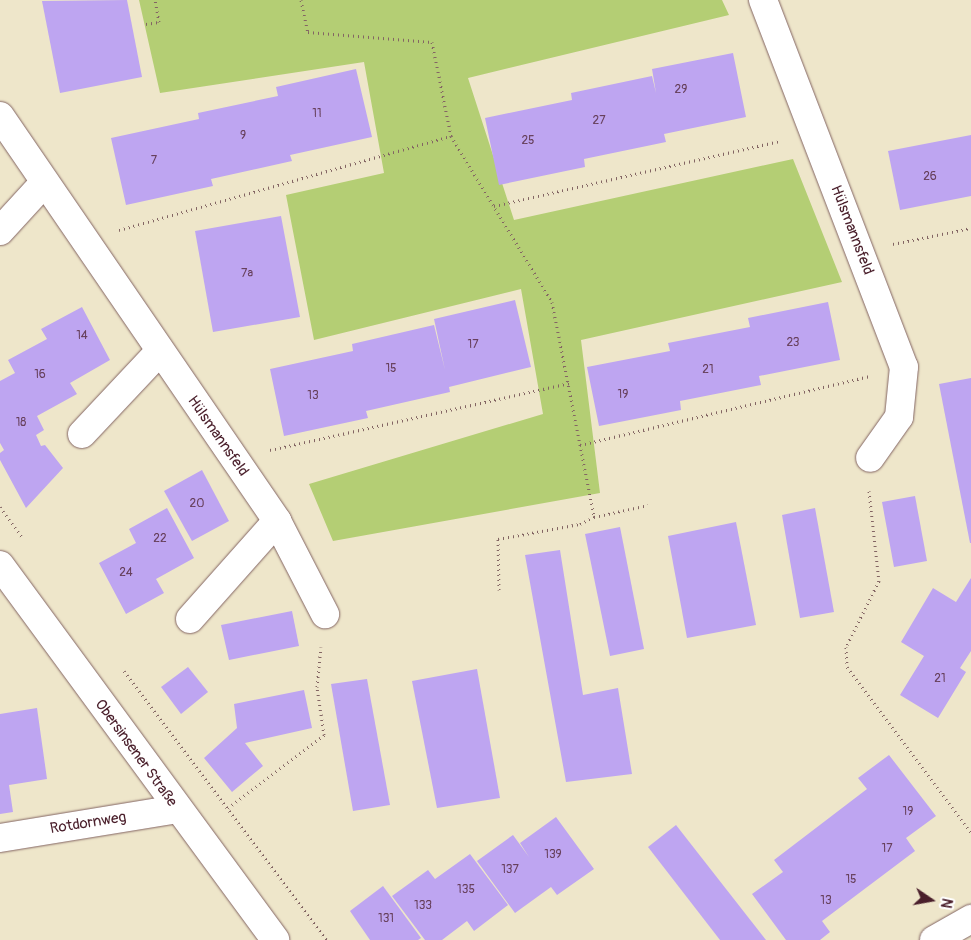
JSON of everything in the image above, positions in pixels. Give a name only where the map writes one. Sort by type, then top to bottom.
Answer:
[{"type":"street","name":"Hülsmannsfeld","points":[[763,0],[904,367],[899,417],[870,458]]},
{"type":"street","name":"Hülsmannsfeld","points":[[0,116],[159,352],[277,521],[324,614]]},
{"type":"street","points":[[0,230],[44,183]]},
{"type":"street","points":[[82,434],[159,352]]},
{"type":"street","points":[[190,619],[277,521]]},
{"type":"street","name":"Obersinsener Straße","points":[[0,565],[177,809],[275,940]]},
{"type":"street","name":"Rotdornweg","points":[[0,838],[177,809]]},
{"type":"street","points":[[934,940],[971,919]]},
{"type":"path","points":[[146,24],[159,22],[155,0]]},
{"type":"path","points":[[301,0],[308,32],[432,42],[451,136],[552,302],[570,383],[594,517]]},
{"type":"path","points":[[494,206],[814,133]]},
{"type":"path","points":[[84,242],[451,136]]},
{"type":"path","points":[[859,251],[971,228]]},
{"type":"path","points":[[580,445],[904,367]]},
{"type":"path","points":[[233,457],[570,383]]},
{"type":"path","points":[[870,458],[869,500],[879,581],[846,646],[847,667],[971,833]]},
{"type":"path","points":[[499,590],[498,539],[580,524],[594,517],[648,505]]},
{"type":"path","points":[[0,507],[24,539]]},
{"type":"path","points":[[228,808],[324,735],[317,687],[324,614]]},
{"type":"path","points":[[121,667],[327,940]]},
{"type":"green space","points":[[139,0],[722,0],[729,15],[468,78],[514,220],[793,159],[842,282],[581,340],[600,493],[333,541],[309,484],[543,414],[521,289],[314,340],[286,195],[384,173],[364,62],[160,93]]},
{"type":"building","points":[[127,0],[142,77],[60,93],[42,1]]},
{"type":"building","points":[[733,53],[746,117],[664,134],[666,142],[584,159],[585,167],[499,185],[485,118],[572,100],[571,93],[652,76],[656,93],[652,69]]},
{"type":"building","points":[[356,69],[372,137],[290,155],[292,161],[211,179],[213,186],[126,205],[111,138],[199,119],[198,113],[278,96],[276,87]]},
{"type":"building","points":[[971,135],[971,196],[900,210],[888,151]]},
{"type":"building","points":[[281,216],[300,317],[213,332],[195,231]]},
{"type":"building","points":[[515,300],[531,367],[449,387],[450,392],[366,411],[368,418],[284,436],[270,369],[353,351],[352,344],[434,325],[445,370],[434,319]]},
{"type":"building","points":[[828,302],[840,360],[759,376],[761,385],[680,401],[681,410],[599,426],[587,367],[670,351],[668,343],[750,327],[748,318]]},
{"type":"building","points":[[82,307],[110,360],[70,383],[77,394],[37,416],[44,430],[36,435],[41,446],[45,445],[63,468],[26,508],[0,460],[0,453],[4,450],[0,443],[0,381],[15,373],[8,360],[47,339],[41,329]]},
{"type":"building","points":[[971,378],[971,543],[970,543],[939,384]]},
{"type":"building","points":[[202,470],[229,521],[192,541],[164,491]]},
{"type":"building","points":[[915,496],[927,561],[894,567],[882,502]]},
{"type":"building","points":[[167,508],[194,558],[156,579],[164,593],[126,614],[99,563],[136,543],[129,529]]},
{"type":"building","points":[[815,508],[834,612],[800,618],[782,515]]},
{"type":"building","points":[[736,522],[756,625],[687,638],[668,536]]},
{"type":"building","points":[[620,527],[644,649],[610,656],[585,534]]},
{"type":"building","points":[[560,550],[583,695],[618,688],[632,774],[566,782],[525,555]]},
{"type":"building","points":[[971,578],[971,651],[960,668],[966,672],[938,718],[900,695],[924,656],[901,642],[933,588],[956,602]]},
{"type":"building","points":[[292,611],[299,646],[229,660],[221,625]]},
{"type":"building","points":[[188,667],[208,692],[181,714],[161,687]]},
{"type":"building","points":[[477,669],[500,798],[437,808],[412,681]]},
{"type":"building","points":[[367,679],[390,805],[353,811],[331,684]]},
{"type":"building","points":[[304,690],[312,728],[245,743],[263,766],[232,792],[204,758],[237,728],[234,704]]},
{"type":"building","points":[[37,708],[47,779],[9,785],[13,812],[0,814],[0,714]]},
{"type":"building","points":[[889,755],[936,816],[906,838],[915,851],[822,921],[830,932],[820,940],[786,940],[752,894],[783,872],[774,860],[867,789],[858,778]]},
{"type":"building","points":[[556,817],[594,869],[557,895],[551,887],[515,913],[477,861],[513,835],[529,857],[520,843]]},
{"type":"building","points":[[676,825],[766,940],[720,940],[648,847]]},
{"type":"building","points":[[470,854],[508,905],[474,931],[467,921],[442,940],[425,940],[392,896],[428,870],[435,879]]},
{"type":"building","points":[[383,886],[421,938],[418,940],[370,940],[350,911]]}]
